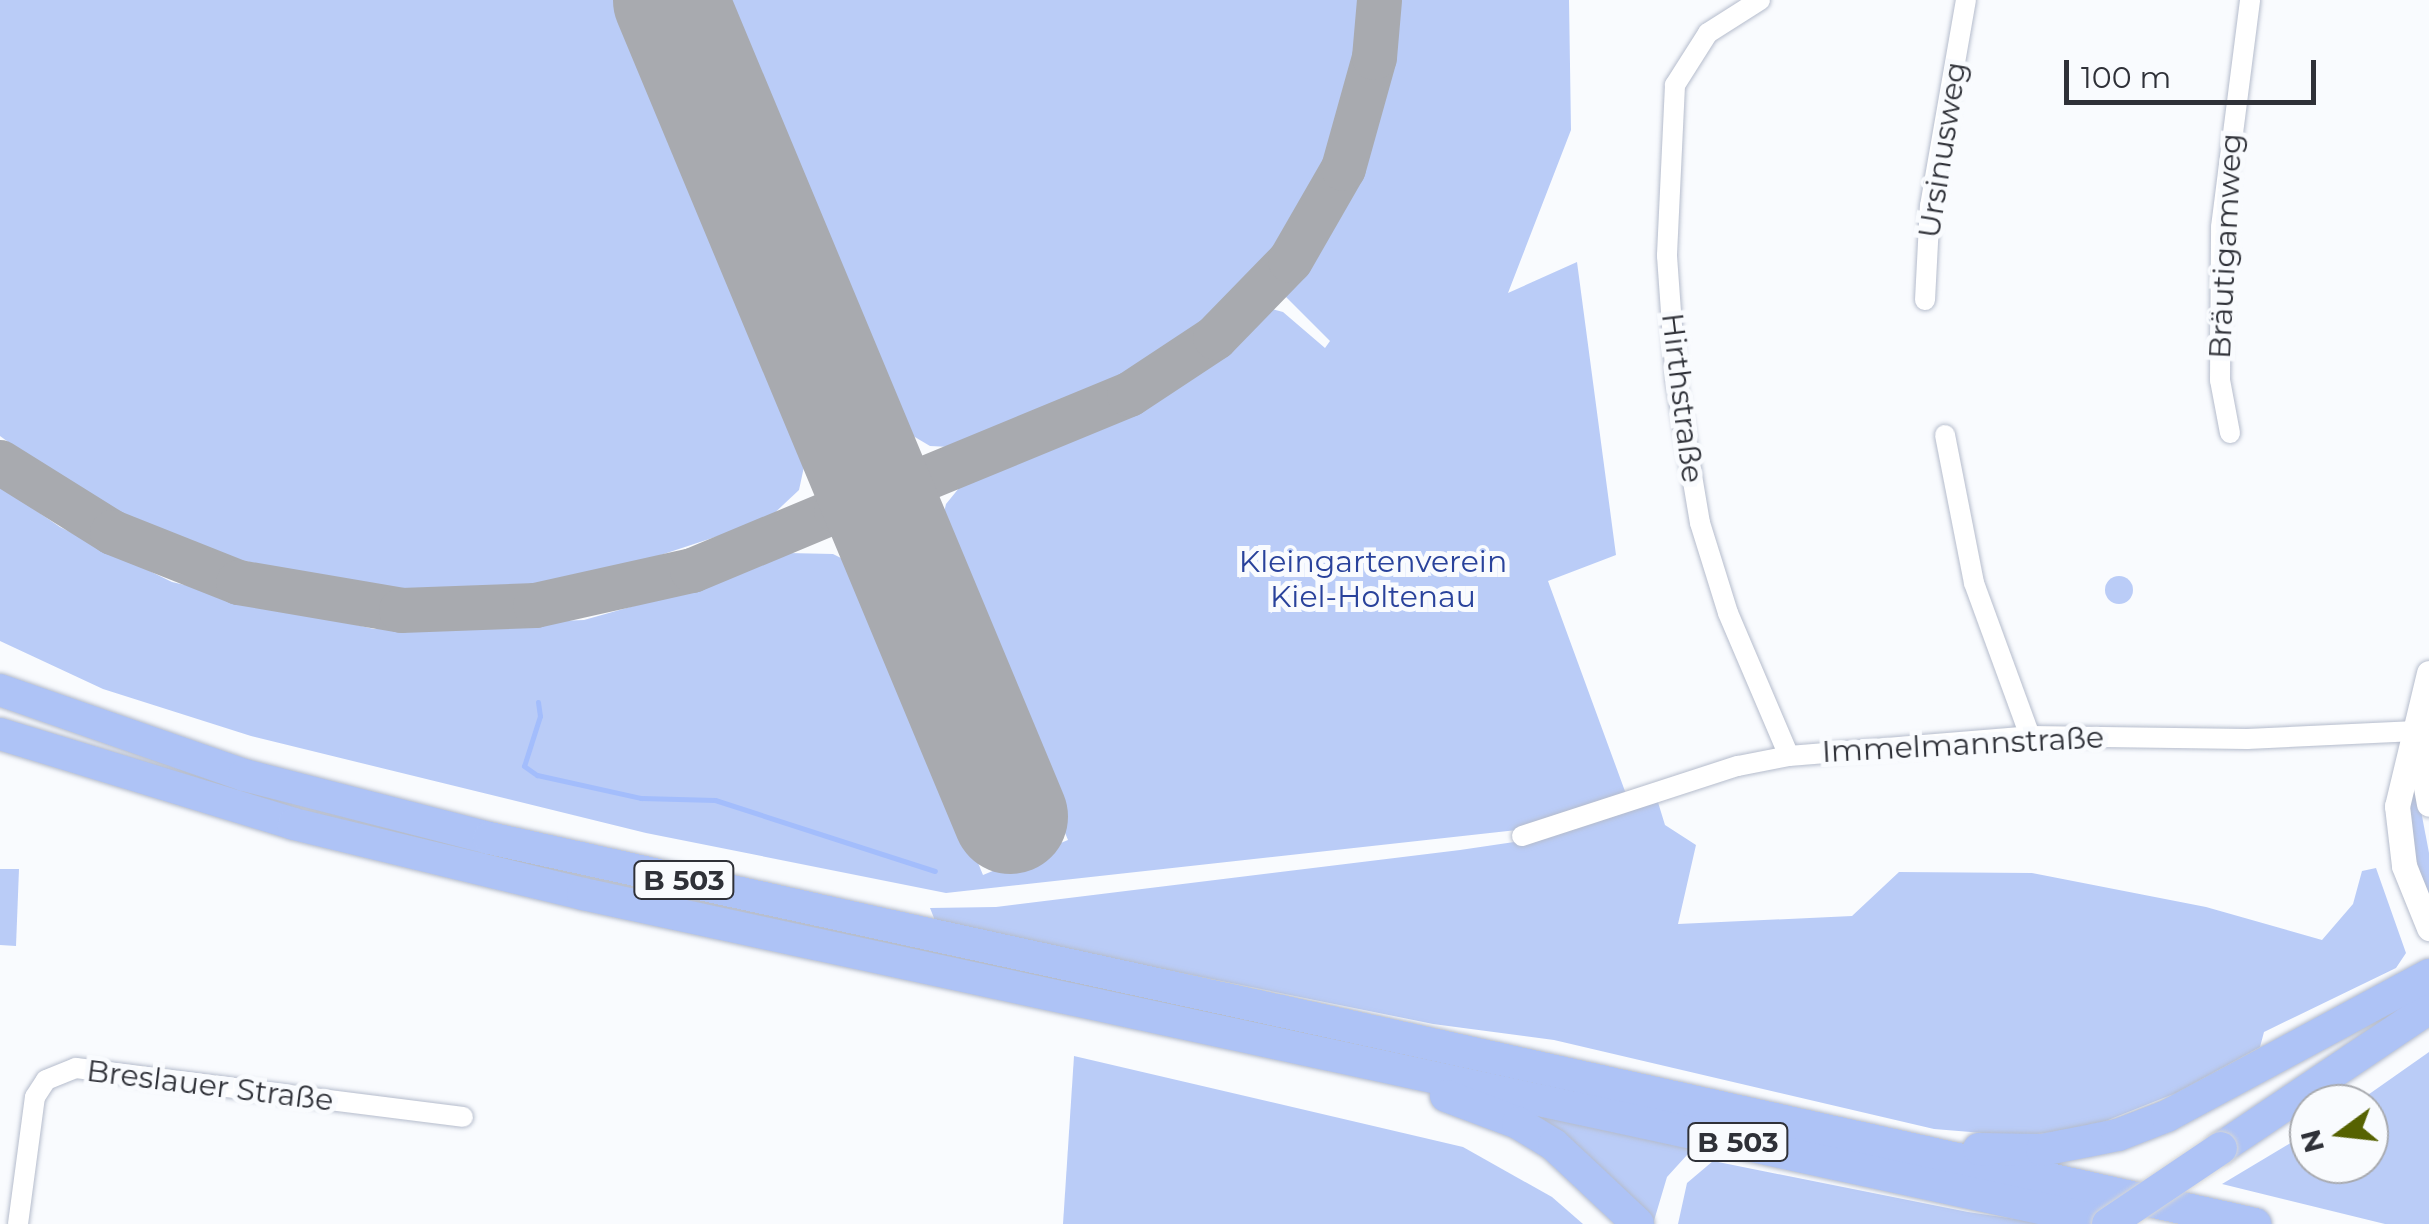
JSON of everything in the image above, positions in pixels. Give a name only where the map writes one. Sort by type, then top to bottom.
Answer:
[{"type":"highway","name":"B 503","points":[[0,690],[137,741],[395,815],[2255,1224]]},
{"type":"highway","name":"B 503","points":[[0,723],[66,752],[395,850],[1362,1064],[2111,1224]]},
{"type":"highway","points":[[0,734],[66,752]]},
{"type":"highway","points":[[1875,1140],[2042,1150],[2118,1135],[2168,1116],[2429,975]]},
{"type":"highway","points":[[2111,1224],[2429,1008]]},
{"type":"highway","points":[[1362,1064],[1518,1123],[1585,1170],[1638,1224]]},
{"type":"street","name":"Hirthstraße","points":[[1760,0],[1708,34],[1680,72],[1671,119],[1666,215],[1674,366],[1688,468],[1716,579],[1789,756]]},
{"type":"street","name":"Ursinusweg","points":[[1925,300],[1930,206],[1966,0]]},
{"type":"street","name":"Bräutigamweg","points":[[2230,433],[2220,380],[2221,227],[2250,0]]},
{"type":"street","points":[[1945,435],[1974,583],[2030,736]]},
{"type":"street","points":[[2429,674],[2416,731],[2398,783],[2398,835],[2408,880],[2429,928]]},
{"type":"street","name":"Immelmannstraße","points":[[1522,836],[1738,766],[1789,756],[2030,736],[2247,739],[2416,731]]},
{"type":"street","points":[[2416,731],[2429,804]]},
{"type":"street","name":"Breslauer Straße","points":[[18,1224],[34,1097],[46,1080],[76,1068],[463,1117]]},
{"type":"green space","points":[[0,0],[621,0],[808,448],[799,490],[767,520],[612,571],[514,588],[408,589],[336,582],[211,553],[138,525],[63,482],[0,436]]},
{"type":"green space","points":[[721,0],[1361,0],[1350,95],[1329,159],[1298,218],[1259,270],[1203,326],[1128,375],[950,447],[930,446],[898,427]]},
{"type":"green space","name":"Kleingartenverein Kiel-Holtenau","points":[[1393,0],[1569,0],[1571,130],[1508,293],[1577,262],[1616,555],[1548,581],[1626,794],[1527,829],[946,893],[646,833],[251,736],[103,689],[0,641],[0,486],[60,527],[172,582],[374,629],[584,620],[719,582],[788,553],[833,554],[855,565],[983,875],[1068,840],[940,529],[946,504],[968,477],[1178,383],[1268,308],[1283,312],[1325,348],[1330,341],[1282,293],[1349,193],[1377,113]]},
{"type":"green space","points":[[2119,576],[2129,580],[2133,590],[2129,600],[2119,604],[2109,600],[2105,590],[2109,580]]},
{"type":"green space","points":[[2415,779],[2429,853],[2429,907],[2406,821]]},
{"type":"green space","points":[[1657,799],[1665,825],[1696,845],[1678,924],[1852,916],[1899,872],[2032,873],[2206,907],[2322,940],[2353,904],[2362,871],[2376,868],[2406,953],[2396,968],[2264,1032],[2260,1047],[2176,1093],[2088,1128],[2020,1136],[1934,1129],[1554,1040],[1433,1024],[936,923],[930,908],[996,907],[1534,839]]},
{"type":"green space","points":[[0,869],[19,869],[16,946],[0,945]]},
{"type":"green space","points":[[2429,1052],[2429,1224],[2385,1224],[2222,1184],[2289,1144],[2289,1184],[2389,1184],[2389,1084],[2383,1084]]},
{"type":"green space","points":[[1074,1056],[1463,1147],[1552,1197],[1583,1224],[1063,1224]]},
{"type":"green space","points":[[1481,1095],[1697,1144],[1667,1177],[1653,1224]]},
{"type":"green space","points":[[1713,1161],[1968,1212],[2050,1224],[1678,1224],[1687,1183]]},
{"type":"waterway","points":[[538,702],[540,716],[524,766],[537,775],[641,798],[715,800],[935,871]]},
{"type":"taxiway","points":[[847,414],[889,473],[920,480],[1129,394],[1215,337],[1290,260],[1343,168],[1374,57],[1379,0]]},
{"type":"taxiway","points":[[0,462],[112,532],[238,582],[401,610],[535,605],[692,570],[836,510],[848,473],[829,381]]},
{"type":"runway","points":[[670,0],[1010,816]]}]
